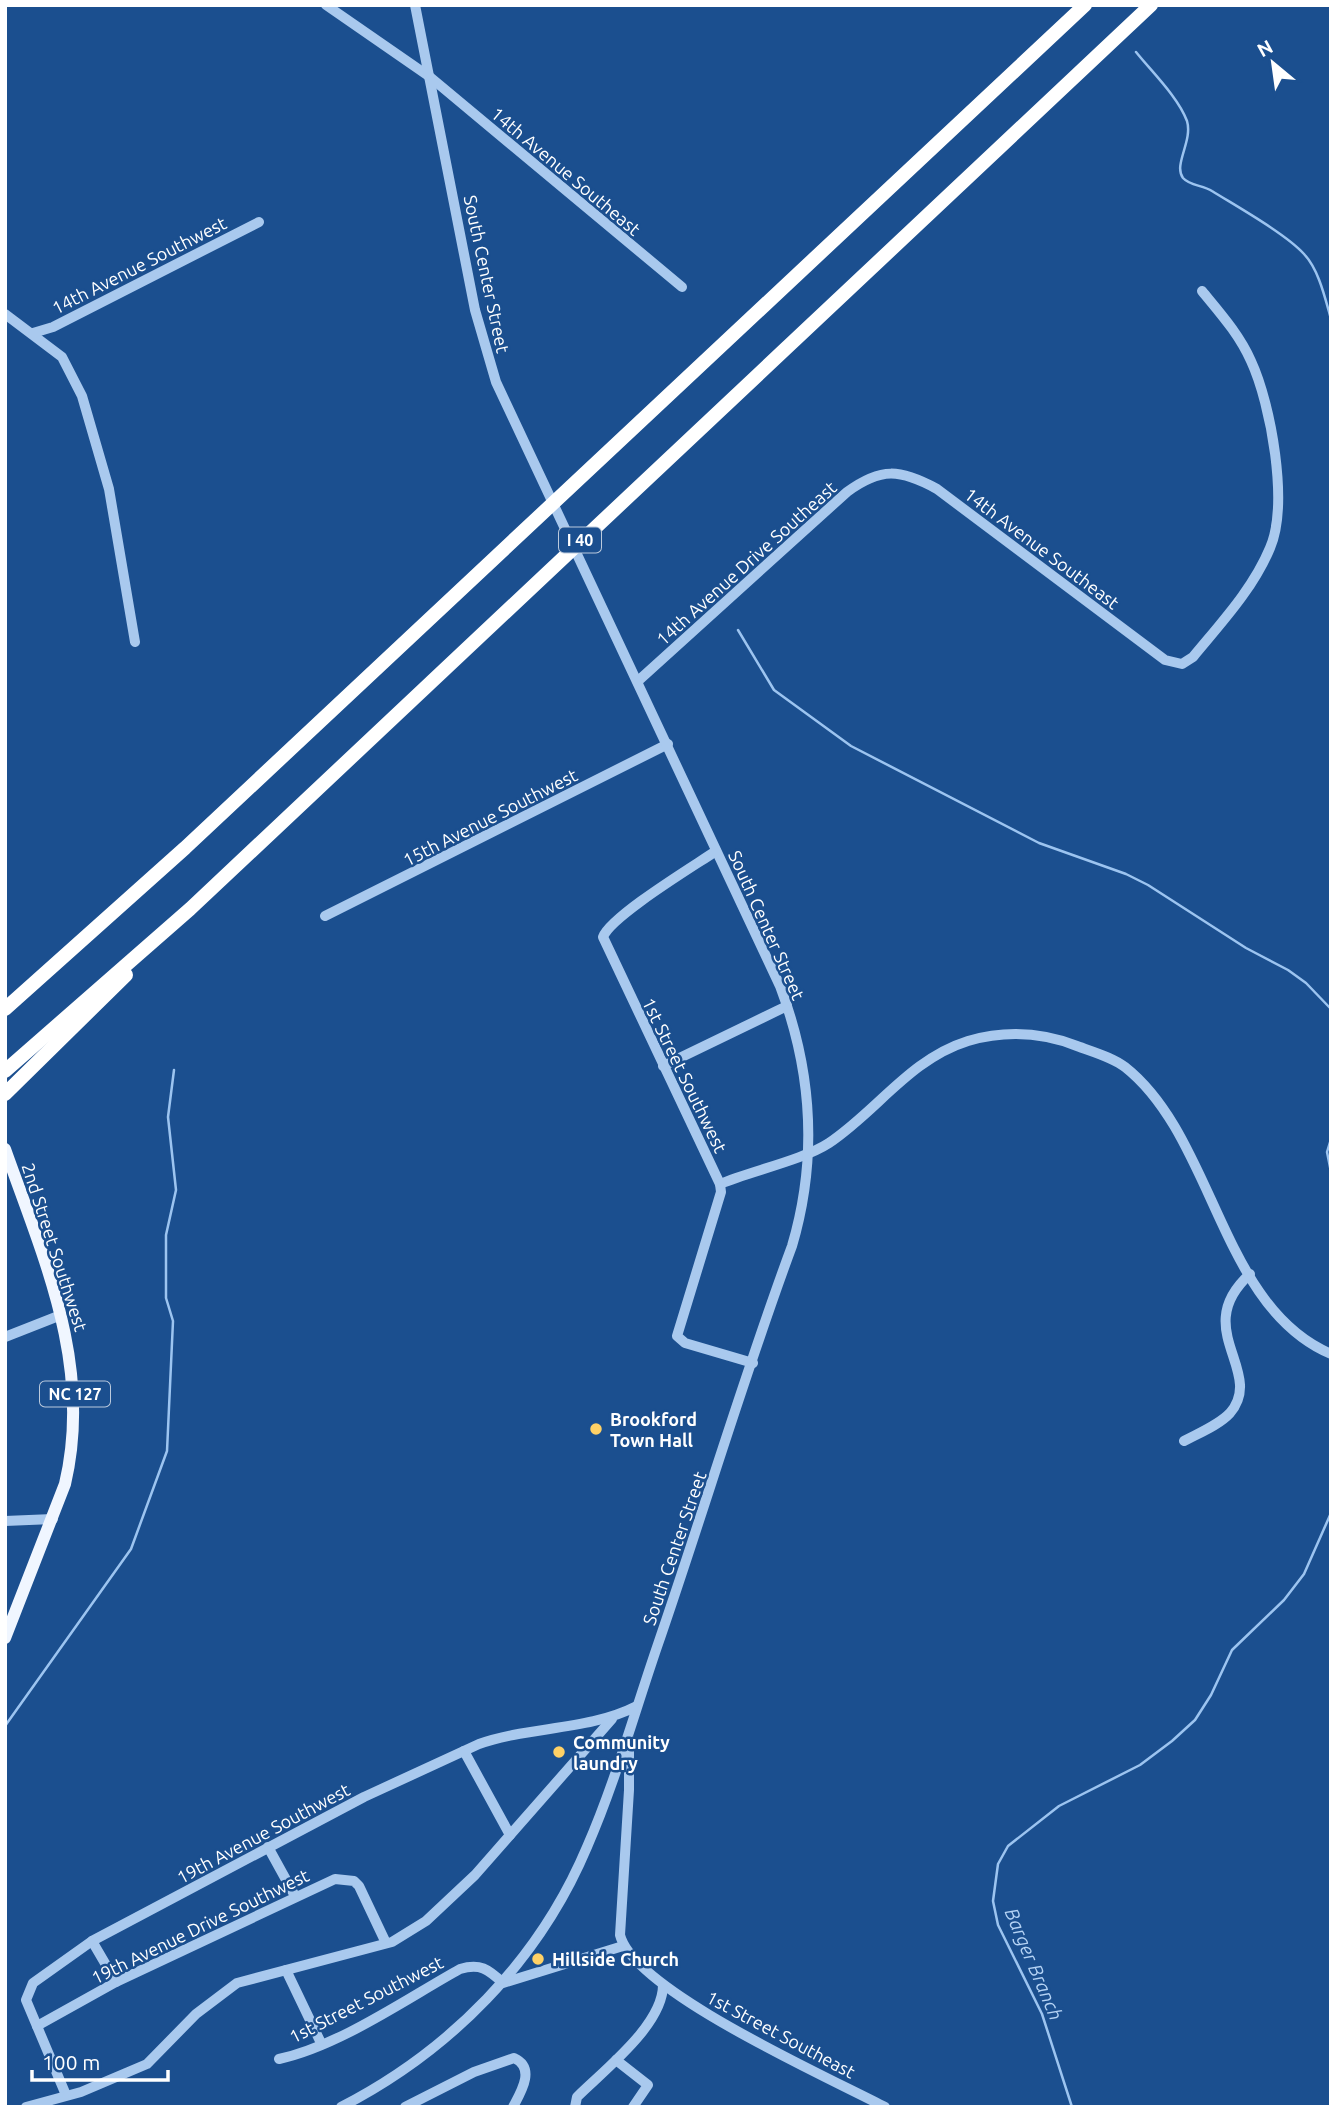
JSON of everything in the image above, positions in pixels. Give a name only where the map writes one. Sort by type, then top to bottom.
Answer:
[{"type":"highway","name":"I 40","points":[[5,1009],[203,831],[1085,5]]},
{"type":"highway","name":"I 40","points":[[5,1072],[162,933],[1151,5]]},
{"type":"highway","points":[[5,1094],[97,1005],[162,933]]},
{"type":"main road","name":"2nd Street Southwest","points":[[5,1149],[61,1315],[71,1360],[75,1426],[65,1485],[5,1638]]},
{"type":"street","points":[[326,5],[430,77]]},
{"type":"street","name":"South Center Street","points":[[341,2107],[426,2052],[462,2023],[503,1983],[547,1924],[575,1874],[595,1829],[753,1363],[797,1227],[810,1152],[804,1072],[787,1006],[668,744],[504,402],[478,322],[415,5]]},
{"type":"street","name":"14th Avenue Southeast","points":[[430,77],[682,287]]},
{"type":"street","name":"14th Avenue Southwest","points":[[33,333],[64,321],[259,222]]},
{"type":"street","name":"14th Avenue Southeast","points":[[878,474],[915,477],[937,489],[1150,650],[1165,660],[1182,664],[1193,657],[1258,574],[1271,545],[1276,521],[1275,467],[1259,379],[1239,338],[1202,291]]},
{"type":"street","points":[[5,314],[62,356],[77,384],[108,489],[135,642]]},
{"type":"street","name":"14th Avenue Drive Southeast","points":[[638,681],[836,501],[863,480],[878,474]]},
{"type":"street","name":"15th Avenue Southwest","points":[[325,916],[668,744]]},
{"type":"street","name":"1st Street Southwest","points":[[716,851],[606,931],[604,943],[720,1184]]},
{"type":"street","points":[[663,1066],[787,1006]]},
{"type":"street","points":[[753,1363],[685,1343],[677,1336],[721,1192],[720,1184],[810,1152],[838,1137],[913,1070],[951,1047],[1012,1033],[1062,1040],[1116,1062],[1152,1095],[1178,1137],[1250,1274],[1273,1311],[1286,1326],[1331,1354]]},
{"type":"street","points":[[1184,1441],[1220,1421],[1236,1402],[1240,1380],[1224,1318],[1230,1296],[1250,1274]]},
{"type":"street","points":[[5,1337],[61,1315]]},
{"type":"street","points":[[5,1521],[53,1519]]},
{"type":"street","name":"19th Avenue Southwest","points":[[66,2095],[26,2000],[28,1990],[50,1970],[92,1941],[268,1847],[464,1751],[506,1734],[613,1718],[637,1706]]},
{"type":"street","points":[[26,2107],[118,2079],[147,2064],[196,2014],[223,1991],[254,1977],[386,1943],[412,1932],[447,1903],[613,1718]]},
{"type":"street","points":[[503,1983],[622,1946],[620,1935],[629,1790],[628,1734]]},
{"type":"street","points":[[464,1751],[510,1835]]},
{"type":"street","points":[[268,1847],[295,1896]]},
{"type":"street","name":"19th Avenue Drive Southwest","points":[[37,2026],[116,1982],[335,1879],[354,1881],[386,1943]]},
{"type":"street","points":[[92,1941],[116,1982]]},
{"type":"street","name":"1st Street Southeast","points":[[622,1946],[663,1985],[712,2017],[885,2107]]},
{"type":"street","name":"1st Street Southwest","points":[[279,2059],[321,2043],[460,1969],[477,1965],[488,1969],[503,1983]]},
{"type":"street","points":[[286,1970],[321,2043]]},
{"type":"street","points":[[575,2107],[578,2097],[616,2060],[648,2021],[662,1996],[663,1985]]},
{"type":"street","points":[[405,2107],[474,2071],[514,2059],[520,2061],[526,2072],[525,2082],[513,2107]]},
{"type":"street","points":[[616,2060],[648,2085],[634,2107]]},
{"type":"waterway","name":"Barger Branch","points":[[1136,52],[1171,94],[1187,121],[1188,137],[1180,166],[1183,178],[1189,183],[1212,191],[1296,246],[1314,268],[1331,319]]},
{"type":"waterway","points":[[738,630],[774,690],[851,746],[1039,843],[1126,874],[1148,885],[1246,948],[1288,970],[1306,983],[1331,1009]]},
{"type":"waterway","points":[[5,1726],[131,1549],[167,1451],[173,1321],[166,1298],[166,1235],[176,1190],[168,1117],[174,1070]]},
{"type":"waterway","name":"Barger Branch","points":[[1331,1139],[1327,1152],[1331,1172]]},
{"type":"waterway","name":"Barger Branch","points":[[1072,2107],[1042,2014],[998,1925],[993,1901],[998,1864],[1008,1846],[1059,1806],[1140,1765],[1195,1720],[1211,1695],[1232,1650],[1284,1600],[1304,1574],[1331,1513]]},
{"type":"place","name":"Brookford Town Hall","points":[[596,1429]]},
{"type":"place","name":"Community laundry","points":[[559,1752]]},
{"type":"place","name":"Hillside Church","points":[[538,1959]]}]
